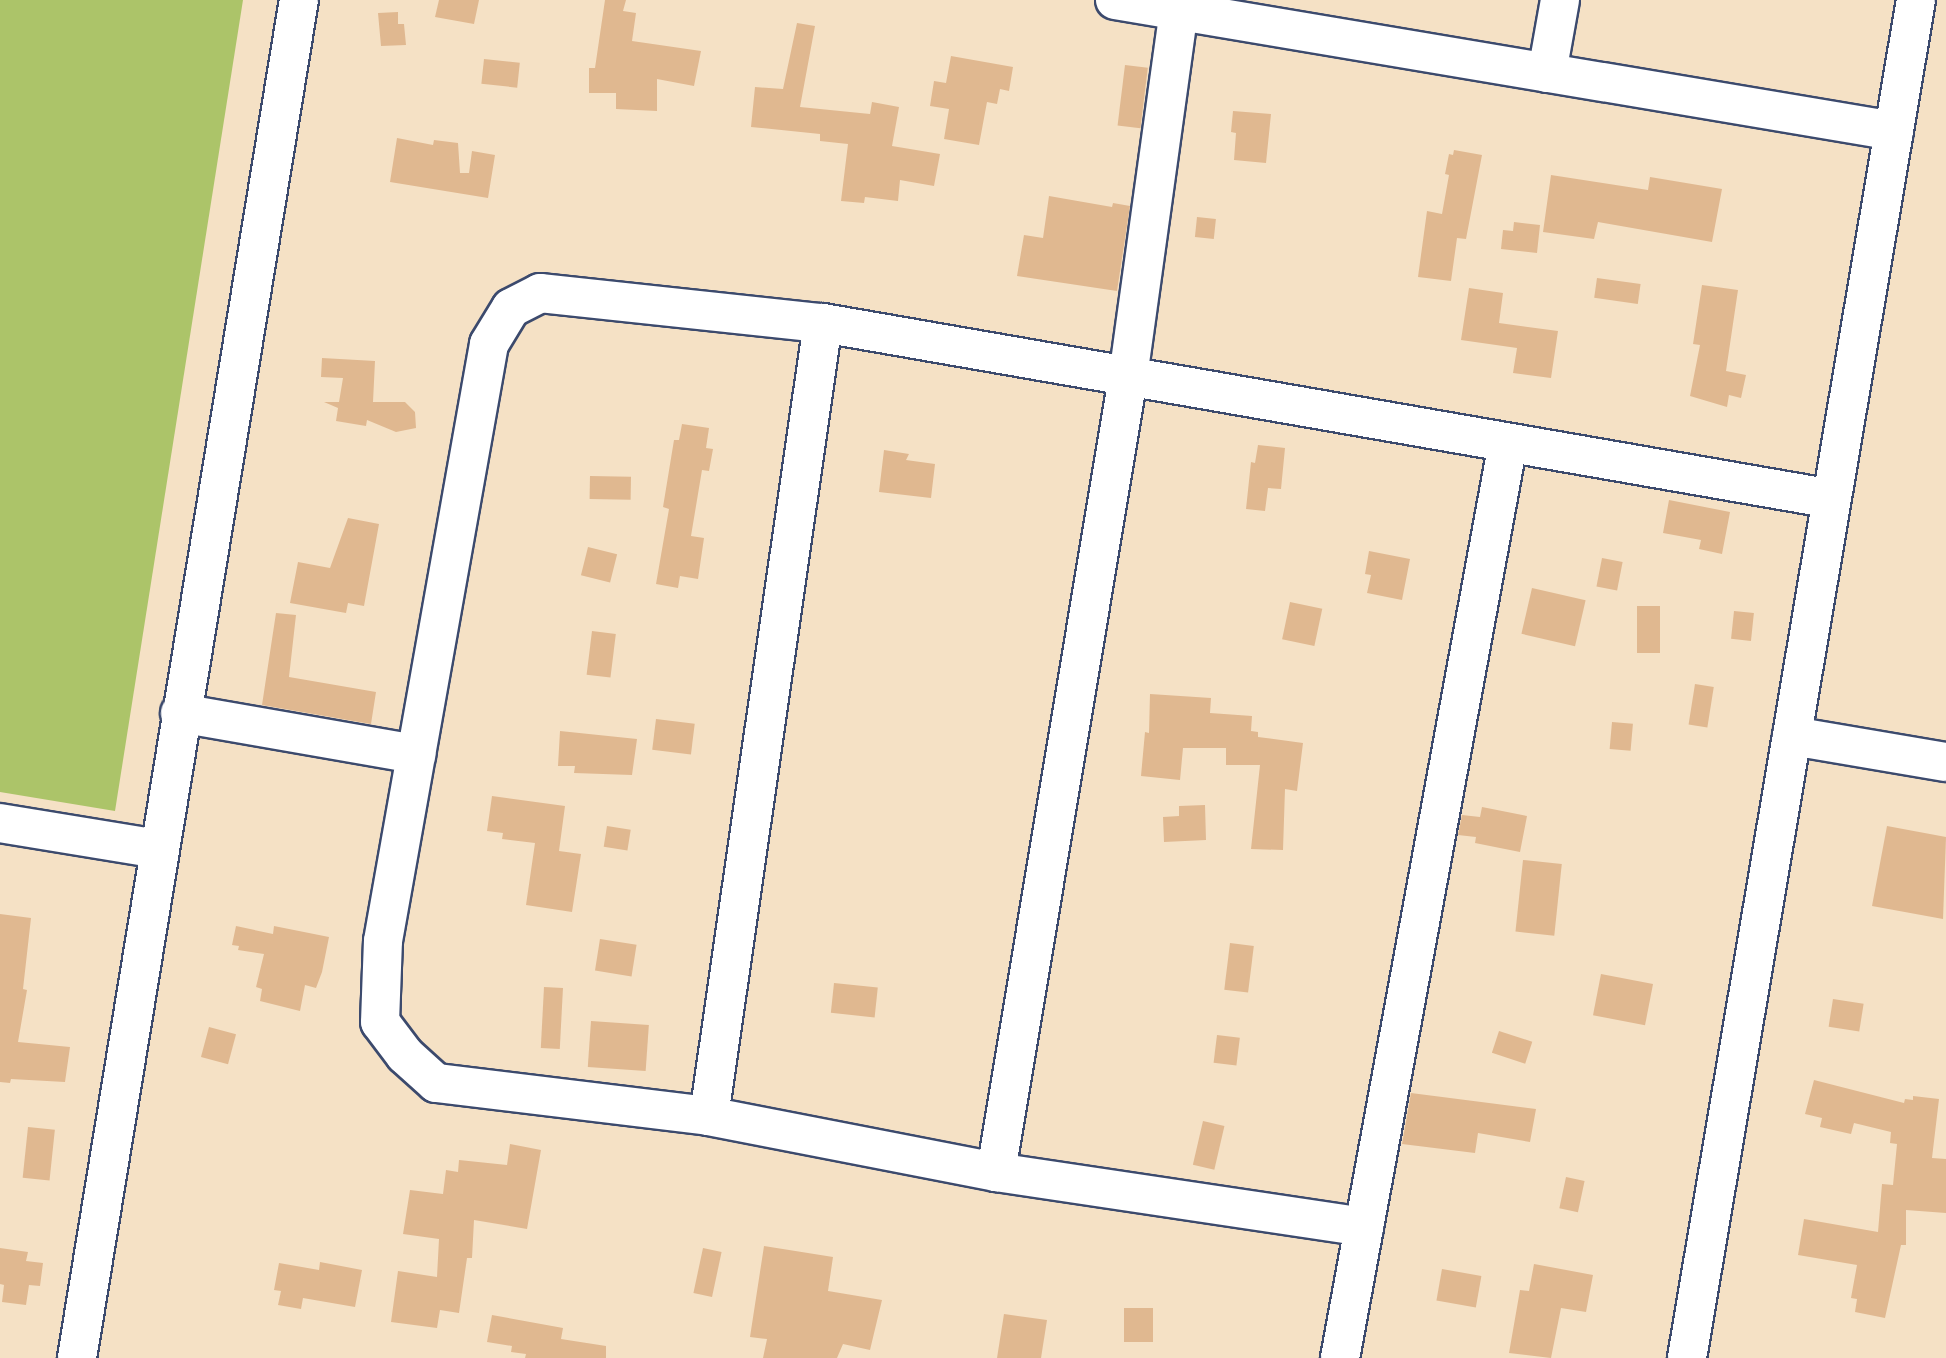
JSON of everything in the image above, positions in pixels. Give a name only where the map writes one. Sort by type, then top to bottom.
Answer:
[{"type":"street","points":[[77,1358],[180,713],[299,0]]},
{"type":"street","points":[[1115,0],[1166,6],[1894,131]]},
{"type":"street","points":[[1547,73],[1560,0]]},
{"type":"street","points":[[1687,1358],[1916,0]]},
{"type":"street","points":[[996,1172],[1128,377],[1166,6]]},
{"type":"street","points":[[1364,1227],[996,1172],[709,1116],[436,1083],[405,1055],[380,1022],[383,941],[489,344],[511,308],[540,293],[823,323],[1832,499]]},
{"type":"street","points":[[709,1116],[823,323]]},
{"type":"street","points":[[1340,1358],[1508,443]]},
{"type":"street","points":[[180,713],[416,754]]},
{"type":"street","points":[[1792,736],[1946,762]]},
{"type":"street","points":[[0,823],[158,849]]},
{"type":"green space","points":[[0,0],[243,0],[115,811],[0,792]]},
{"type":"building","points":[[439,0],[479,0],[474,24],[435,17]]},
{"type":"building","points":[[605,0],[626,0],[623,11],[636,13],[632,41],[701,51],[694,86],[657,79],[657,111],[616,109],[616,93],[589,93],[589,68],[595,68]]},
{"type":"building","points":[[398,12],[398,24],[404,24],[406,45],[381,46],[378,13]]},
{"type":"building","points":[[797,23],[815,26],[800,107],[870,114],[872,102],[899,107],[892,146],[940,154],[934,186],[900,180],[898,201],[865,197],[864,203],[841,201],[848,144],[820,141],[820,134],[751,127],[755,87],[783,89]]},
{"type":"building","points":[[951,56],[1013,67],[1009,91],[1000,89],[997,104],[987,102],[979,145],[944,139],[949,109],[930,106],[934,81],[946,83]]},
{"type":"building","points":[[484,59],[520,63],[517,88],[481,84]]},
{"type":"building","points":[[1125,65],[1148,68],[1140,128],[1118,126]]},
{"type":"building","points":[[1233,111],[1271,114],[1266,163],[1234,160],[1236,133],[1231,132]]},
{"type":"building","points":[[397,138],[433,145],[434,140],[458,143],[460,173],[469,173],[472,151],[495,155],[488,198],[390,182]]},
{"type":"building","points":[[1454,150],[1482,155],[1466,239],[1457,238],[1451,281],[1418,277],[1427,211],[1442,214],[1449,175],[1445,174],[1449,154],[1453,155]]},
{"type":"building","points":[[1551,175],[1648,190],[1650,177],[1722,189],[1712,242],[1598,222],[1594,239],[1543,232]]},
{"type":"building","points":[[1049,196],[1112,207],[1113,203],[1130,206],[1117,291],[1017,276],[1024,235],[1043,238]]},
{"type":"building","points":[[1197,217],[1216,219],[1214,239],[1195,237]]},
{"type":"building","points":[[1514,222],[1540,225],[1537,253],[1501,249],[1503,230],[1513,231]]},
{"type":"building","points":[[1597,278],[1641,284],[1638,304],[1594,298]]},
{"type":"building","points":[[1702,285],[1738,290],[1726,371],[1746,375],[1741,398],[1729,395],[1727,407],[1690,396],[1700,345],[1693,344]]},
{"type":"building","points":[[1469,288],[1503,293],[1499,323],[1558,331],[1551,378],[1513,373],[1517,348],[1461,340]]},
{"type":"building","points":[[322,358],[375,361],[373,402],[405,402],[415,412],[416,428],[396,432],[367,420],[366,426],[336,421],[338,408],[324,402],[339,402],[343,378],[321,377]]},
{"type":"building","points":[[682,424],[709,428],[706,448],[713,449],[709,471],[702,470],[691,536],[704,538],[698,579],[680,576],[678,588],[656,584],[669,509],[663,507],[674,440],[679,440]]},
{"type":"building","points":[[1258,445],[1285,448],[1281,489],[1268,488],[1265,511],[1246,509],[1251,462],[1255,463]]},
{"type":"building","points":[[884,450],[909,454],[906,460],[935,464],[931,498],[879,492]]},
{"type":"building","points":[[590,476],[631,477],[631,500],[590,499]]},
{"type":"building","points":[[1669,500],[1730,512],[1722,554],[1699,549],[1701,540],[1663,533]]},
{"type":"building","points":[[348,518],[379,524],[364,606],[348,603],[346,613],[290,603],[298,562],[330,568]]},
{"type":"building","points":[[588,547],[617,554],[610,582],[581,575]]},
{"type":"building","points":[[1369,551],[1410,559],[1402,600],[1367,593],[1371,575],[1365,574]]},
{"type":"building","points":[[1602,558],[1623,562],[1617,590],[1596,586]]},
{"type":"building","points":[[1532,588],[1586,600],[1575,646],[1521,634]]},
{"type":"building","points":[[1290,602],[1322,609],[1314,646],[1282,639]]},
{"type":"building","points":[[1637,606],[1660,606],[1660,653],[1637,653]]},
{"type":"building","points":[[1734,611],[1754,613],[1751,641],[1731,639]]},
{"type":"building","points":[[276,613],[296,615],[289,677],[376,692],[371,724],[262,705]]},
{"type":"building","points":[[592,631],[616,634],[610,678],[587,675]]},
{"type":"building","points":[[1695,684],[1714,687],[1707,727],[1689,724]]},
{"type":"building","points":[[1150,694],[1211,698],[1210,713],[1252,716],[1251,731],[1258,732],[1258,737],[1303,743],[1297,791],[1285,789],[1283,850],[1251,849],[1260,765],[1226,765],[1226,748],[1183,748],[1180,780],[1141,776],[1145,732],[1149,733]]},
{"type":"building","points":[[656,719],[695,724],[691,755],[652,750]]},
{"type":"building","points":[[1612,722],[1633,724],[1631,751],[1610,749]]},
{"type":"building","points":[[560,731],[637,739],[632,775],[574,773],[575,766],[558,766]]},
{"type":"building","points":[[492,796],[565,806],[559,851],[581,854],[572,912],[526,905],[535,843],[502,839],[503,833],[487,831]]},
{"type":"building","points":[[1205,805],[1206,840],[1164,842],[1163,817],[1179,816],[1179,806]]},
{"type":"building","points":[[1482,807],[1527,816],[1520,852],[1475,843],[1476,837],[1458,835],[1462,815],[1480,817]]},
{"type":"building","points":[[607,826],[631,830],[627,850],[604,847]]},
{"type":"building","points":[[1887,826],[1946,837],[1943,919],[1872,906]]},
{"type":"building","points":[[1523,860],[1562,864],[1554,936],[1515,932]]},
{"type":"building","points":[[0,914],[31,918],[23,989],[27,990],[18,1042],[70,1047],[65,1082],[11,1079],[10,1083],[0,1082]]},
{"type":"building","points":[[236,926],[273,934],[274,926],[329,937],[316,988],[305,985],[300,1011],[260,1001],[262,989],[256,987],[264,954],[238,950],[239,946],[232,945]]},
{"type":"building","points":[[600,939],[637,945],[632,976],[595,971]]},
{"type":"building","points":[[1230,943],[1254,946],[1248,993],[1224,990]]},
{"type":"building","points":[[1601,974],[1653,984],[1645,1025],[1593,1015]]},
{"type":"building","points":[[834,983],[878,988],[875,1017],[831,1013]]},
{"type":"building","points":[[544,987],[563,988],[560,1049],[541,1048]]},
{"type":"building","points":[[1833,999],[1864,1004],[1859,1032],[1829,1027]]},
{"type":"building","points":[[591,1021],[649,1025],[646,1071],[588,1067]]},
{"type":"building","points":[[209,1027],[236,1034],[228,1064],[201,1057]]},
{"type":"building","points":[[1499,1031],[1532,1042],[1525,1064],[1492,1053]]},
{"type":"building","points":[[1217,1035],[1240,1038],[1236,1066],[1214,1063]]},
{"type":"building","points":[[1814,1080],[1904,1103],[1905,1099],[1913,1100],[1913,1096],[1939,1099],[1932,1158],[1946,1159],[1946,1213],[1906,1210],[1906,1245],[1901,1245],[1885,1318],[1855,1312],[1857,1299],[1851,1298],[1857,1265],[1798,1255],[1804,1219],[1878,1232],[1882,1184],[1893,1185],[1897,1144],[1890,1143],[1891,1132],[1854,1123],[1851,1134],[1820,1127],[1822,1118],[1805,1114]]},
{"type":"building","points":[[1411,1093],[1536,1109],[1530,1142],[1478,1133],[1475,1153],[1402,1144]]},
{"type":"building","points":[[1203,1121],[1224,1126],[1214,1170],[1193,1165]]},
{"type":"building","points":[[28,1127],[55,1130],[50,1181],[23,1178]]},
{"type":"building","points":[[510,1144],[541,1150],[527,1229],[474,1220],[472,1258],[467,1258],[459,1313],[440,1310],[437,1328],[391,1322],[398,1271],[437,1277],[439,1239],[403,1234],[410,1190],[443,1194],[446,1170],[458,1172],[459,1160],[507,1165]]},
{"type":"building","points":[[1566,1177],[1585,1181],[1578,1212],[1559,1208]]},
{"type":"building","points":[[764,1246],[833,1257],[828,1291],[882,1300],[870,1350],[843,1344],[837,1358],[763,1358],[767,1339],[750,1337]]},
{"type":"building","points":[[0,1248],[28,1252],[26,1261],[43,1263],[40,1286],[29,1285],[26,1305],[2,1302],[4,1285],[0,1284]]},
{"type":"building","points":[[703,1248],[722,1252],[712,1297],[693,1293]]},
{"type":"building","points":[[320,1262],[362,1270],[355,1307],[303,1298],[301,1309],[278,1305],[281,1291],[274,1290],[279,1263],[319,1270]]},
{"type":"building","points":[[1534,1264],[1593,1275],[1586,1312],[1561,1308],[1551,1358],[1509,1353],[1520,1290],[1529,1291]]},
{"type":"building","points":[[1442,1269],[1481,1276],[1476,1307],[1436,1301]]},
{"type":"building","points":[[1124,1308],[1153,1308],[1153,1342],[1124,1342]]},
{"type":"building","points":[[1004,1314],[1047,1320],[1041,1358],[997,1358]]},
{"type":"building","points":[[492,1315],[563,1328],[561,1339],[606,1346],[606,1358],[525,1358],[526,1354],[511,1352],[512,1346],[487,1342]]}]
